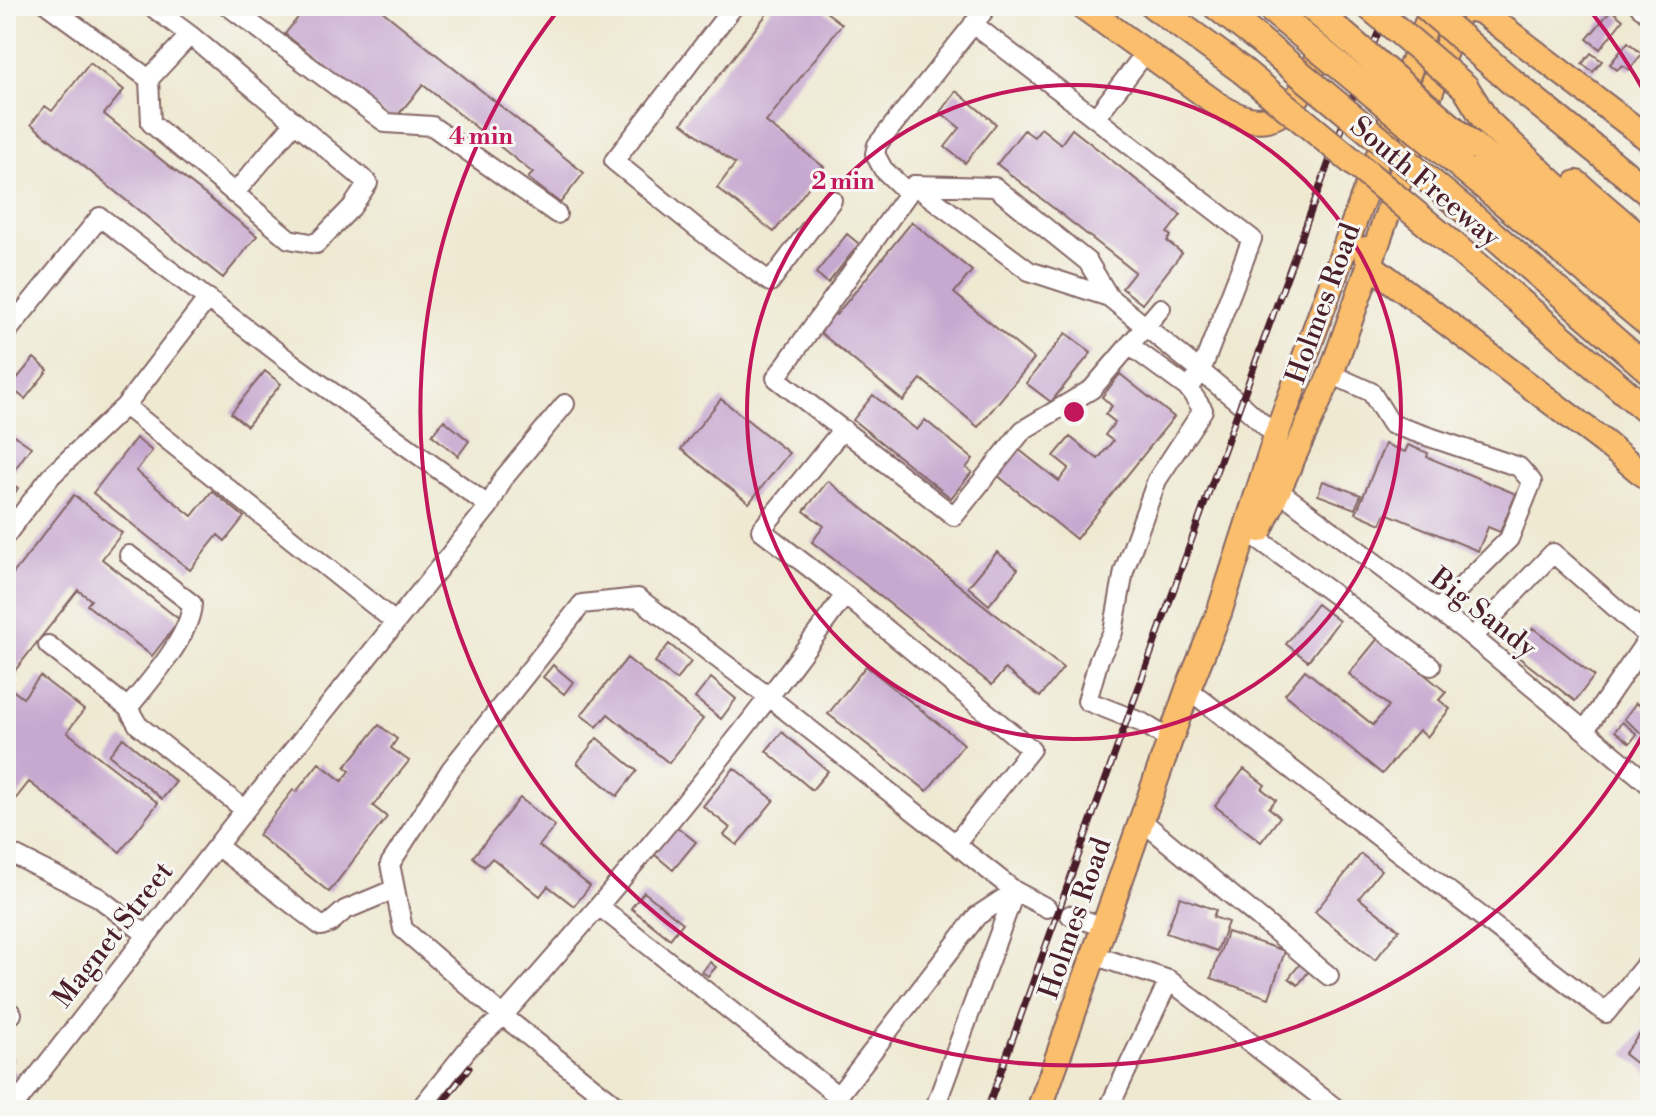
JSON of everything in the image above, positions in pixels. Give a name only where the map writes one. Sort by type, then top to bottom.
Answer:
[{"type":"highway","name":"South Freeway","points":[[1154,6],[1243,71],[1650,413]]},
{"type":"highway","points":[[1216,6],[1466,211],[1650,371]]},
{"type":"highway","points":[[1267,6],[1650,297]]},
{"type":"highway","points":[[1310,6],[1650,325]]},
{"type":"highway","points":[[1369,6],[1465,87],[1490,116],[1650,275]]},
{"type":"highway","points":[[1425,6],[1511,81],[1650,194]]},
{"type":"highway","points":[[1490,116],[1650,247]]},
{"type":"highway","points":[[1466,211],[1650,344]]},
{"type":"main road","points":[[1082,6],[1230,113],[1250,120],[1278,116],[1297,101],[1305,88],[1336,6]]},
{"type":"main road","name":"Holmes Road","points":[[1039,1110],[1188,689],[1219,613],[1276,436],[1433,6]]},
{"type":"main road","points":[[1459,6],[1481,11],[1650,140]]},
{"type":"main road","name":"Holmes Road","points":[[1219,613],[1257,538],[1331,374],[1459,6]]},
{"type":"main road","points":[[1358,215],[1369,264],[1650,480]]},
{"type":"street","points":[[49,6],[149,79]]},
{"type":"street","points":[[151,6],[190,35],[368,183],[352,207],[316,244],[289,239],[151,123],[149,79],[190,35]]},
{"type":"street","points":[[228,6],[386,123],[432,126],[557,214]]},
{"type":"street","points":[[734,6],[614,161],[770,282],[832,200]]},
{"type":"street","points":[[988,6],[877,145],[875,154],[883,169],[1029,271],[1109,297]]},
{"type":"street","points":[[1639,6],[1650,15]]},
{"type":"street","points":[[973,24],[1252,239],[1201,371],[1189,389]]},
{"type":"street","points":[[1096,117],[1146,52]]},
{"type":"street","points":[[234,194],[295,122]]},
{"type":"street","points":[[911,189],[995,187],[1088,262],[1109,297],[1276,436]]},
{"type":"street","points":[[911,189],[776,378],[954,516],[1023,430],[1092,389],[1161,308]]},
{"type":"street","points":[[6,333],[100,217],[289,361],[489,506]]},
{"type":"street","points":[[6,535],[51,476],[125,406],[208,298]]},
{"type":"street","points":[[1129,345],[1189,389],[1203,410],[1157,480],[1124,571],[1113,632],[1099,659],[1087,701],[1128,716],[1170,740]]},
{"type":"street","points":[[1331,374],[1371,392],[1391,424],[1519,467],[1532,482],[1509,539],[1438,610]]},
{"type":"street","name":"Magnet Street","points":[[11,1110],[245,810],[489,506],[503,479],[565,404]]},
{"type":"street","points":[[125,406],[395,622]]},
{"type":"street","points":[[843,429],[761,530],[845,595],[1031,749],[955,844]]},
{"type":"street","name":"Big Sandy","points":[[1278,490],[1473,637],[1650,785]]},
{"type":"street","points":[[1257,538],[1431,666]]},
{"type":"street","points":[[1473,637],[1553,553],[1649,637],[1585,730]]},
{"type":"street","points":[[128,708],[177,640],[191,614],[192,604],[129,555]]},
{"type":"street","points":[[419,1110],[471,1045],[503,1016],[674,818],[770,698],[845,595]]},
{"type":"street","points":[[622,1110],[503,1016],[403,929],[390,864],[451,769],[582,604],[638,598],[1015,891],[1047,908]]},
{"type":"street","points":[[48,645],[128,708],[138,725],[245,810]]},
{"type":"street","points":[[1188,689],[1606,1013],[1650,959]]},
{"type":"street","points":[[1141,820],[1329,976]]},
{"type":"street","points":[[223,838],[321,926],[330,923],[345,910],[395,889]]},
{"type":"street","points":[[6,851],[98,897],[147,935]]},
{"type":"street","points":[[599,906],[838,1096],[977,916],[1015,891]]},
{"type":"street","points":[[934,1110],[1015,891]]},
{"type":"street","points":[[1070,915],[1103,927]]},
{"type":"street","points":[[1093,955],[1169,980],[1338,1110]]},
{"type":"street","points":[[1108,1110],[1169,980]]},
{"type":"building","points":[[307,6],[376,6],[584,173],[560,203],[528,178],[533,173],[423,85],[393,121],[285,34]]},
{"type":"building","points":[[773,6],[818,6],[842,24],[766,122],[824,167],[774,232],[717,188],[735,164],[682,123]]},
{"type":"building","points":[[1611,10],[1623,20],[1600,49],[1587,39]]},
{"type":"building","points":[[1628,42],[1642,54],[1629,70],[1622,65],[1617,70],[1610,64]]},
{"type":"building","points":[[1591,53],[1602,61],[1593,72],[1582,64]]},
{"type":"building","points":[[90,63],[124,90],[104,114],[257,236],[223,278],[31,124],[45,106],[52,111]]},
{"type":"building","points":[[956,91],[996,124],[965,163],[945,147],[960,128],[940,112]]},
{"type":"building","points":[[1041,128],[1061,144],[1072,129],[1181,215],[1167,233],[1171,236],[1167,241],[1182,253],[1142,304],[1122,288],[1135,272],[997,164],[1024,130],[1034,137]]},
{"type":"building","points":[[912,222],[972,271],[954,293],[1034,359],[978,427],[921,379],[903,401],[816,329],[831,311],[836,315]]},
{"type":"building","points":[[847,234],[859,244],[828,283],[816,273]]},
{"type":"building","points":[[1066,333],[1091,353],[1051,402],[1026,383]]},
{"type":"building","points":[[34,358],[48,370],[25,399],[10,387]]},
{"type":"building","points":[[265,371],[281,384],[247,426],[231,413]]},
{"type":"building","points":[[1120,374],[1174,417],[1076,539],[997,475],[1018,449],[1059,481],[1069,468],[1054,456],[1070,437],[1098,459],[1113,441],[1105,435],[1115,422],[1105,414],[1112,406],[1102,397]]},
{"type":"building","points":[[873,395],[917,430],[925,420],[973,459],[966,468],[972,472],[951,498],[853,420]]},
{"type":"building","points":[[721,399],[789,453],[749,503],[681,449]]},
{"type":"building","points":[[444,420],[469,441],[458,456],[432,435]]},
{"type":"building","points":[[8,431],[31,447],[7,480],[18,488],[11,499],[6,496]]},
{"type":"building","points":[[136,438],[152,451],[136,471],[192,516],[212,491],[244,517],[225,541],[218,535],[190,570],[93,493]]},
{"type":"building","points":[[1385,444],[1405,452],[1408,445],[1428,453],[1427,457],[1516,494],[1500,532],[1488,527],[1478,551],[1386,513],[1381,524],[1356,513]]},
{"type":"building","points":[[828,481],[1063,668],[1040,697],[1005,669],[992,685],[812,542],[824,526],[804,511]]},
{"type":"building","points":[[1323,481],[1361,495],[1355,509],[1318,495]]},
{"type":"building","points":[[74,495],[122,533],[102,559],[180,620],[152,656],[87,605],[91,600],[78,590],[6,682],[6,583]]},
{"type":"building","points":[[997,552],[1018,569],[989,605],[968,587]]},
{"type":"building","points":[[1317,604],[1339,621],[1308,661],[1286,644]]},
{"type":"building","points":[[1533,628],[1594,676],[1575,701],[1513,653]]},
{"type":"building","points":[[1379,637],[1446,692],[1439,700],[1450,709],[1427,737],[1419,730],[1382,774],[1285,694],[1305,670],[1373,725],[1389,706],[1349,674]]},
{"type":"building","points":[[669,644],[691,662],[676,680],[655,662]]},
{"type":"building","points":[[627,658],[703,719],[669,763],[608,714],[597,727],[581,715]]},
{"type":"building","points":[[553,665],[573,682],[564,694],[543,677]]},
{"type":"building","points":[[866,666],[964,744],[927,791],[828,714]]},
{"type":"building","points":[[40,676],[84,710],[67,732],[158,803],[120,852],[29,782],[6,811],[6,685],[23,698]]},
{"type":"building","points":[[711,678],[736,699],[721,719],[695,698]]},
{"type":"building","points":[[1636,703],[1650,714],[1648,738],[1624,719]]},
{"type":"building","points":[[1622,722],[1637,734],[1630,743],[1615,731]]},
{"type":"building","points":[[379,725],[397,739],[391,748],[409,761],[373,806],[387,817],[329,892],[258,835],[319,763],[342,781],[350,771],[345,767]]},
{"type":"building","points":[[782,732],[828,771],[812,790],[766,751]]},
{"type":"building","points":[[123,738],[176,782],[162,799],[109,755]]},
{"type":"building","points":[[597,738],[637,771],[617,796],[577,763]]},
{"type":"building","points":[[734,768],[774,800],[737,845],[724,835],[730,828],[703,806]]},
{"type":"building","points":[[1244,769],[1265,785],[1262,789],[1276,800],[1269,808],[1280,817],[1261,842],[1215,806]]},
{"type":"building","points":[[520,798],[555,826],[539,846],[590,886],[574,906],[548,886],[540,896],[492,858],[484,867],[473,857]]},
{"type":"building","points":[[676,826],[696,842],[673,870],[654,854]]},
{"type":"building","points":[[1361,854],[1381,870],[1359,898],[1399,930],[1375,960],[1315,912]]},
{"type":"building","points":[[644,892],[683,923],[670,939],[631,908]]},
{"type":"building","points":[[1180,897],[1216,910],[1213,917],[1228,922],[1217,951],[1166,933]]},
{"type":"building","points":[[1227,932],[1285,951],[1269,998],[1211,978]]},
{"type":"building","points":[[1303,960],[1312,967],[1298,985],[1289,978]]},
{"type":"building","points":[[710,962],[716,967],[708,976],[702,972]]},
{"type":"building","points":[[1650,996],[1650,1074],[1624,1054],[1646,1026],[1642,1021],[1649,1012],[1644,1005]]},
{"type":"building","points":[[6,1052],[14,1058],[7,1066],[17,1074],[6,1087]]},
{"type":"railway","points":[[987,1110],[1244,394],[1389,6]]},
{"type":"railway","points":[[437,1110],[469,1068]]}]
